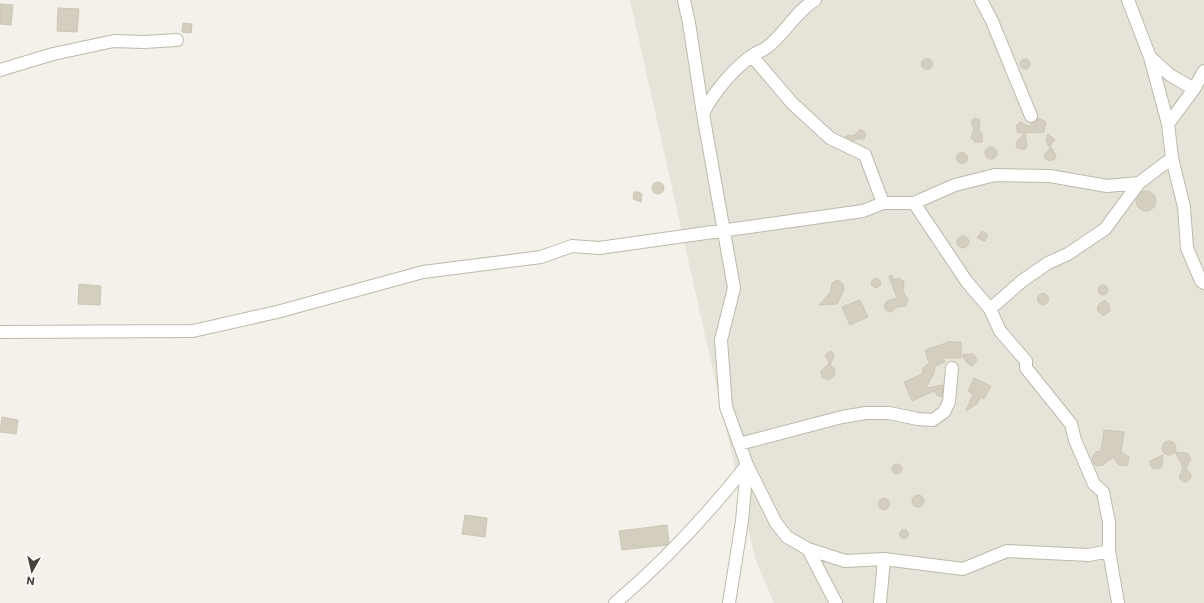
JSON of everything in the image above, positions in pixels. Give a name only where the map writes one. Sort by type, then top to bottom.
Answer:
[{"type":"street","points":[[684,0],[734,288],[720,340],[726,407],[748,465],[776,523],[787,537],[808,549],[845,560],[884,559],[963,569],[1006,551],[1090,555],[1109,551]]},
{"type":"street","points":[[703,114],[709,100],[752,56],[766,48],[806,5],[815,0]]},
{"type":"street","points":[[980,0],[992,21],[1031,116]]},
{"type":"street","points":[[1128,0],[1150,57],[1168,124],[1172,158],[1184,207],[1187,248],[1201,281],[1204,284]]},
{"type":"street","points":[[0,70],[53,54],[114,41],[144,42],[178,40]]},
{"type":"street","points":[[752,56],[792,103],[830,138],[865,155],[883,204]]},
{"type":"street","points":[[1150,57],[1170,75],[1194,89]]},
{"type":"street","points":[[1168,124],[1194,89],[1204,71]]},
{"type":"street","points":[[990,309],[1022,282],[1048,263],[1068,254],[1105,229],[1139,183],[1172,158]]},
{"type":"street","points":[[0,332],[193,331],[277,312],[423,272],[541,256],[572,246],[599,248],[863,212],[883,204],[914,203],[955,185],[995,175],[1050,176],[1107,186],[1139,183]]},
{"type":"street","points":[[914,203],[967,282],[990,309],[1000,331],[1026,361],[1026,368],[1071,424],[1075,440],[1094,484],[1103,492],[1109,522],[1109,551],[1118,603]]},
{"type":"street","points":[[739,444],[842,417],[866,413],[889,413],[918,419],[933,420],[944,412],[949,402],[952,368]]},
{"type":"street","points":[[615,603],[641,581],[707,514],[748,465]]},
{"type":"street","points":[[729,603],[742,521],[748,465]]},
{"type":"street","points":[[808,549],[836,603]]},
{"type":"street","points":[[880,603],[884,559]]},
{"type":"shaded area","points":[[630,0],[1204,0],[1204,603],[774,603],[755,558]]},
{"type":"building","points":[[0,4],[13,5],[11,25],[0,24]]},
{"type":"building","points":[[58,8],[79,9],[77,32],[57,31]]},
{"type":"building","points":[[183,23],[192,24],[191,33],[182,32]]},
{"type":"building","points":[[925,59],[929,59],[931,60],[931,68],[925,69],[922,66],[922,62]]},
{"type":"building","points":[[1023,59],[1027,59],[1029,60],[1029,68],[1023,69],[1020,66],[1020,62]]},
{"type":"building","points":[[974,118],[980,120],[979,130],[982,134],[982,142],[975,142],[971,138],[974,129],[971,122]]},
{"type":"building","points":[[1038,118],[1046,122],[1044,132],[1018,133],[1016,126],[1020,122],[1029,126]]},
{"type":"building","points":[[861,129],[866,134],[864,139],[857,139],[854,141],[845,137],[849,135],[853,136]]},
{"type":"building","points":[[1025,133],[1027,147],[1025,149],[1019,149],[1016,147],[1017,141]]},
{"type":"building","points":[[1048,134],[1055,140],[1049,147],[1046,141]]},
{"type":"building","points":[[989,147],[993,147],[997,153],[993,159],[989,159],[985,155],[985,151]]},
{"type":"building","points":[[1051,147],[1056,156],[1055,159],[1050,161],[1045,158],[1044,155]]},
{"type":"building","points":[[962,152],[966,154],[968,158],[966,162],[962,164],[958,162],[956,158],[958,154]]},
{"type":"building","points":[[658,182],[662,184],[664,188],[662,192],[658,194],[654,192],[652,188],[654,184]]},
{"type":"building","points":[[1146,191],[1153,194],[1156,201],[1153,208],[1146,211],[1139,208],[1136,201],[1139,194]]},
{"type":"building","points":[[634,192],[639,192],[642,194],[641,202],[633,199]]},
{"type":"building","points":[[982,231],[988,235],[985,241],[977,238]]},
{"type":"building","points":[[963,236],[967,238],[969,242],[967,246],[963,248],[959,246],[957,242],[959,238]]},
{"type":"building","points":[[891,275],[895,280],[898,278],[904,281],[903,291],[908,300],[906,306],[897,307],[891,312],[887,311],[884,306],[887,301],[897,298],[889,276]]},
{"type":"building","points":[[874,279],[878,279],[880,283],[878,287],[874,287],[872,285],[872,281]]},
{"type":"building","points":[[838,280],[843,284],[844,290],[837,304],[819,305],[830,293],[832,283]]},
{"type":"building","points":[[79,284],[101,286],[100,305],[78,304]]},
{"type":"building","points":[[1101,285],[1105,285],[1108,290],[1105,295],[1101,295],[1098,292],[1098,288]]},
{"type":"building","points":[[1043,293],[1047,295],[1049,299],[1047,303],[1043,305],[1039,303],[1037,299],[1039,295]]},
{"type":"building","points":[[860,300],[868,317],[850,325],[842,307]]},
{"type":"building","points":[[1105,300],[1109,305],[1110,311],[1103,316],[1097,310],[1099,304]]},
{"type":"building","points":[[946,342],[961,342],[961,358],[943,358],[945,362],[935,366],[934,373],[926,388],[943,385],[942,397],[938,396],[934,391],[912,401],[904,382],[922,374],[923,368],[929,363],[925,350]]},
{"type":"building","points":[[831,351],[834,356],[830,365],[825,355]]},
{"type":"building","points":[[974,354],[977,360],[972,366],[967,363],[962,355]]},
{"type":"building","points":[[828,364],[834,368],[835,374],[828,380],[822,377],[821,371]]},
{"type":"building","points":[[974,378],[991,386],[984,399],[980,397],[978,403],[966,411],[973,394],[968,391]]},
{"type":"building","points":[[2,417],[18,420],[16,434],[0,432]]},
{"type":"building","points":[[1104,430],[1124,432],[1121,452],[1129,457],[1127,466],[1119,465],[1113,457],[1103,465],[1097,466],[1094,464],[1092,458],[1096,452],[1101,451]]},
{"type":"building","points":[[1169,441],[1174,443],[1176,448],[1174,453],[1169,455],[1164,453],[1162,448],[1164,443]]},
{"type":"building","points":[[1175,452],[1187,453],[1191,458],[1186,468],[1191,475],[1191,478],[1187,482],[1184,482],[1179,478],[1183,467]]},
{"type":"building","points":[[1163,455],[1162,466],[1160,468],[1153,469],[1150,461]]},
{"type":"building","points":[[897,464],[902,469],[897,474],[892,469]]},
{"type":"building","points":[[918,495],[922,497],[924,501],[922,505],[918,507],[914,505],[912,501],[914,497]]},
{"type":"building","points":[[882,499],[886,499],[888,500],[888,508],[882,509],[879,506],[879,502]]},
{"type":"building","points":[[465,515],[487,518],[485,537],[462,534]]},
{"type":"building","points":[[667,525],[669,543],[667,545],[622,550],[619,531]]},
{"type":"building","points":[[902,530],[906,530],[908,534],[906,538],[902,538],[900,536],[900,532]]}]
